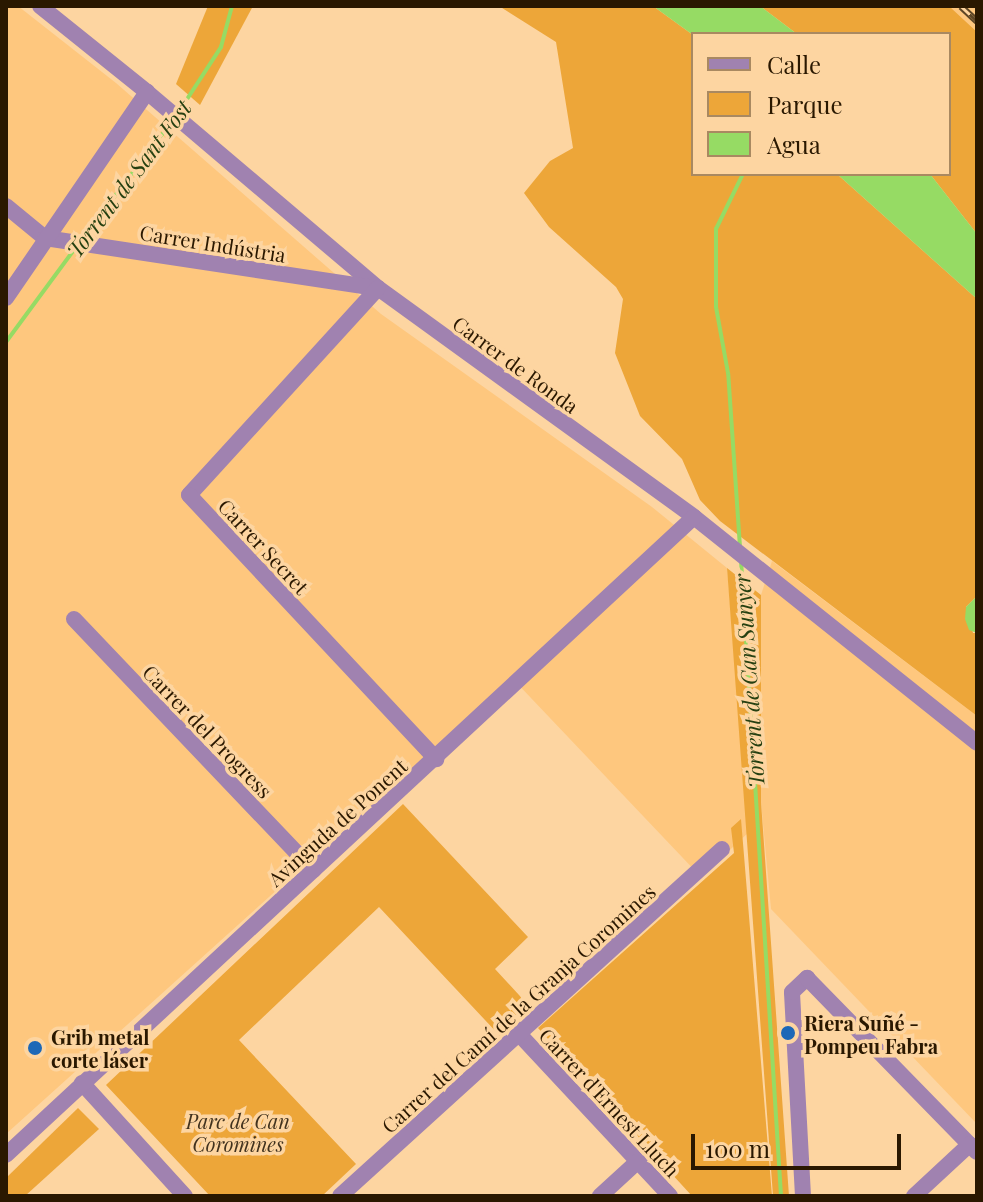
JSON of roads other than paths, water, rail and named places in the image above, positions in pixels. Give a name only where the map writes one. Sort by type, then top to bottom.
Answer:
[{"type":"street","name":"Carrer de Ronda","points":[[40,6],[163,105],[378,288],[694,517],[977,743]]},
{"type":"street","points":[[6,298],[147,92]]},
{"type":"street","points":[[6,206],[45,238]]},
{"type":"street","name":"Carrer Indústria","points":[[45,238],[378,288]]},
{"type":"street","name":"Carrer Secret","points":[[378,288],[189,495],[436,759]]},
{"type":"street","name":"Avinguda de Ponent","points":[[6,1155],[694,517]]},
{"type":"street","name":"Carrer del Progress","points":[[74,619],[313,870]]},
{"type":"street","name":"Carrer del Camí de la Granja Coromines","points":[[340,1196],[722,849]]},
{"type":"street","points":[[803,1196],[792,992],[807,978],[973,1148],[914,1196]]},
{"type":"street","name":"Carrer d'Ernest Lluch","points":[[520,1035],[670,1196]]},
{"type":"street","points":[[82,1083],[185,1196]]},
{"type":"street","points":[[600,1196],[638,1161]]},
{"type":"water","points":[[653,6],[760,6],[794,32],[691,32]]},
{"type":"water","points":[[839,176],[932,176],[977,234],[977,299]]},
{"type":"water","points":[[977,596],[977,633],[969,630],[965,619],[966,607]]},
{"type":"waterway","name":"Torrent de Sant Fost","points":[[178,113],[221,47],[232,6]]},
{"type":"waterway","name":"Torrent de Sant Fost","points":[[81,240],[173,120]]},
{"type":"waterway","name":"Torrent de Can Sunyer","points":[[740,547],[728,373],[716,307],[716,229],[742,176]]},
{"type":"waterway","name":"Torrent de Sant Fost","points":[[6,342],[76,247]]},
{"type":"waterway","name":"Torrent de Can Sunyer","points":[[741,560],[781,1196]]},
{"type":"railway","points":[[961,6],[977,21]]},
{"type":"place","name":"Riera Suñé - Pompeu Fabra","points":[[788,1033]]},
{"type":"place","name":"Grib metal corte láser","points":[[35,1048]]},
{"type":"park label","name":"Parc de Can Coromines","points":[[238,1132]]}]
